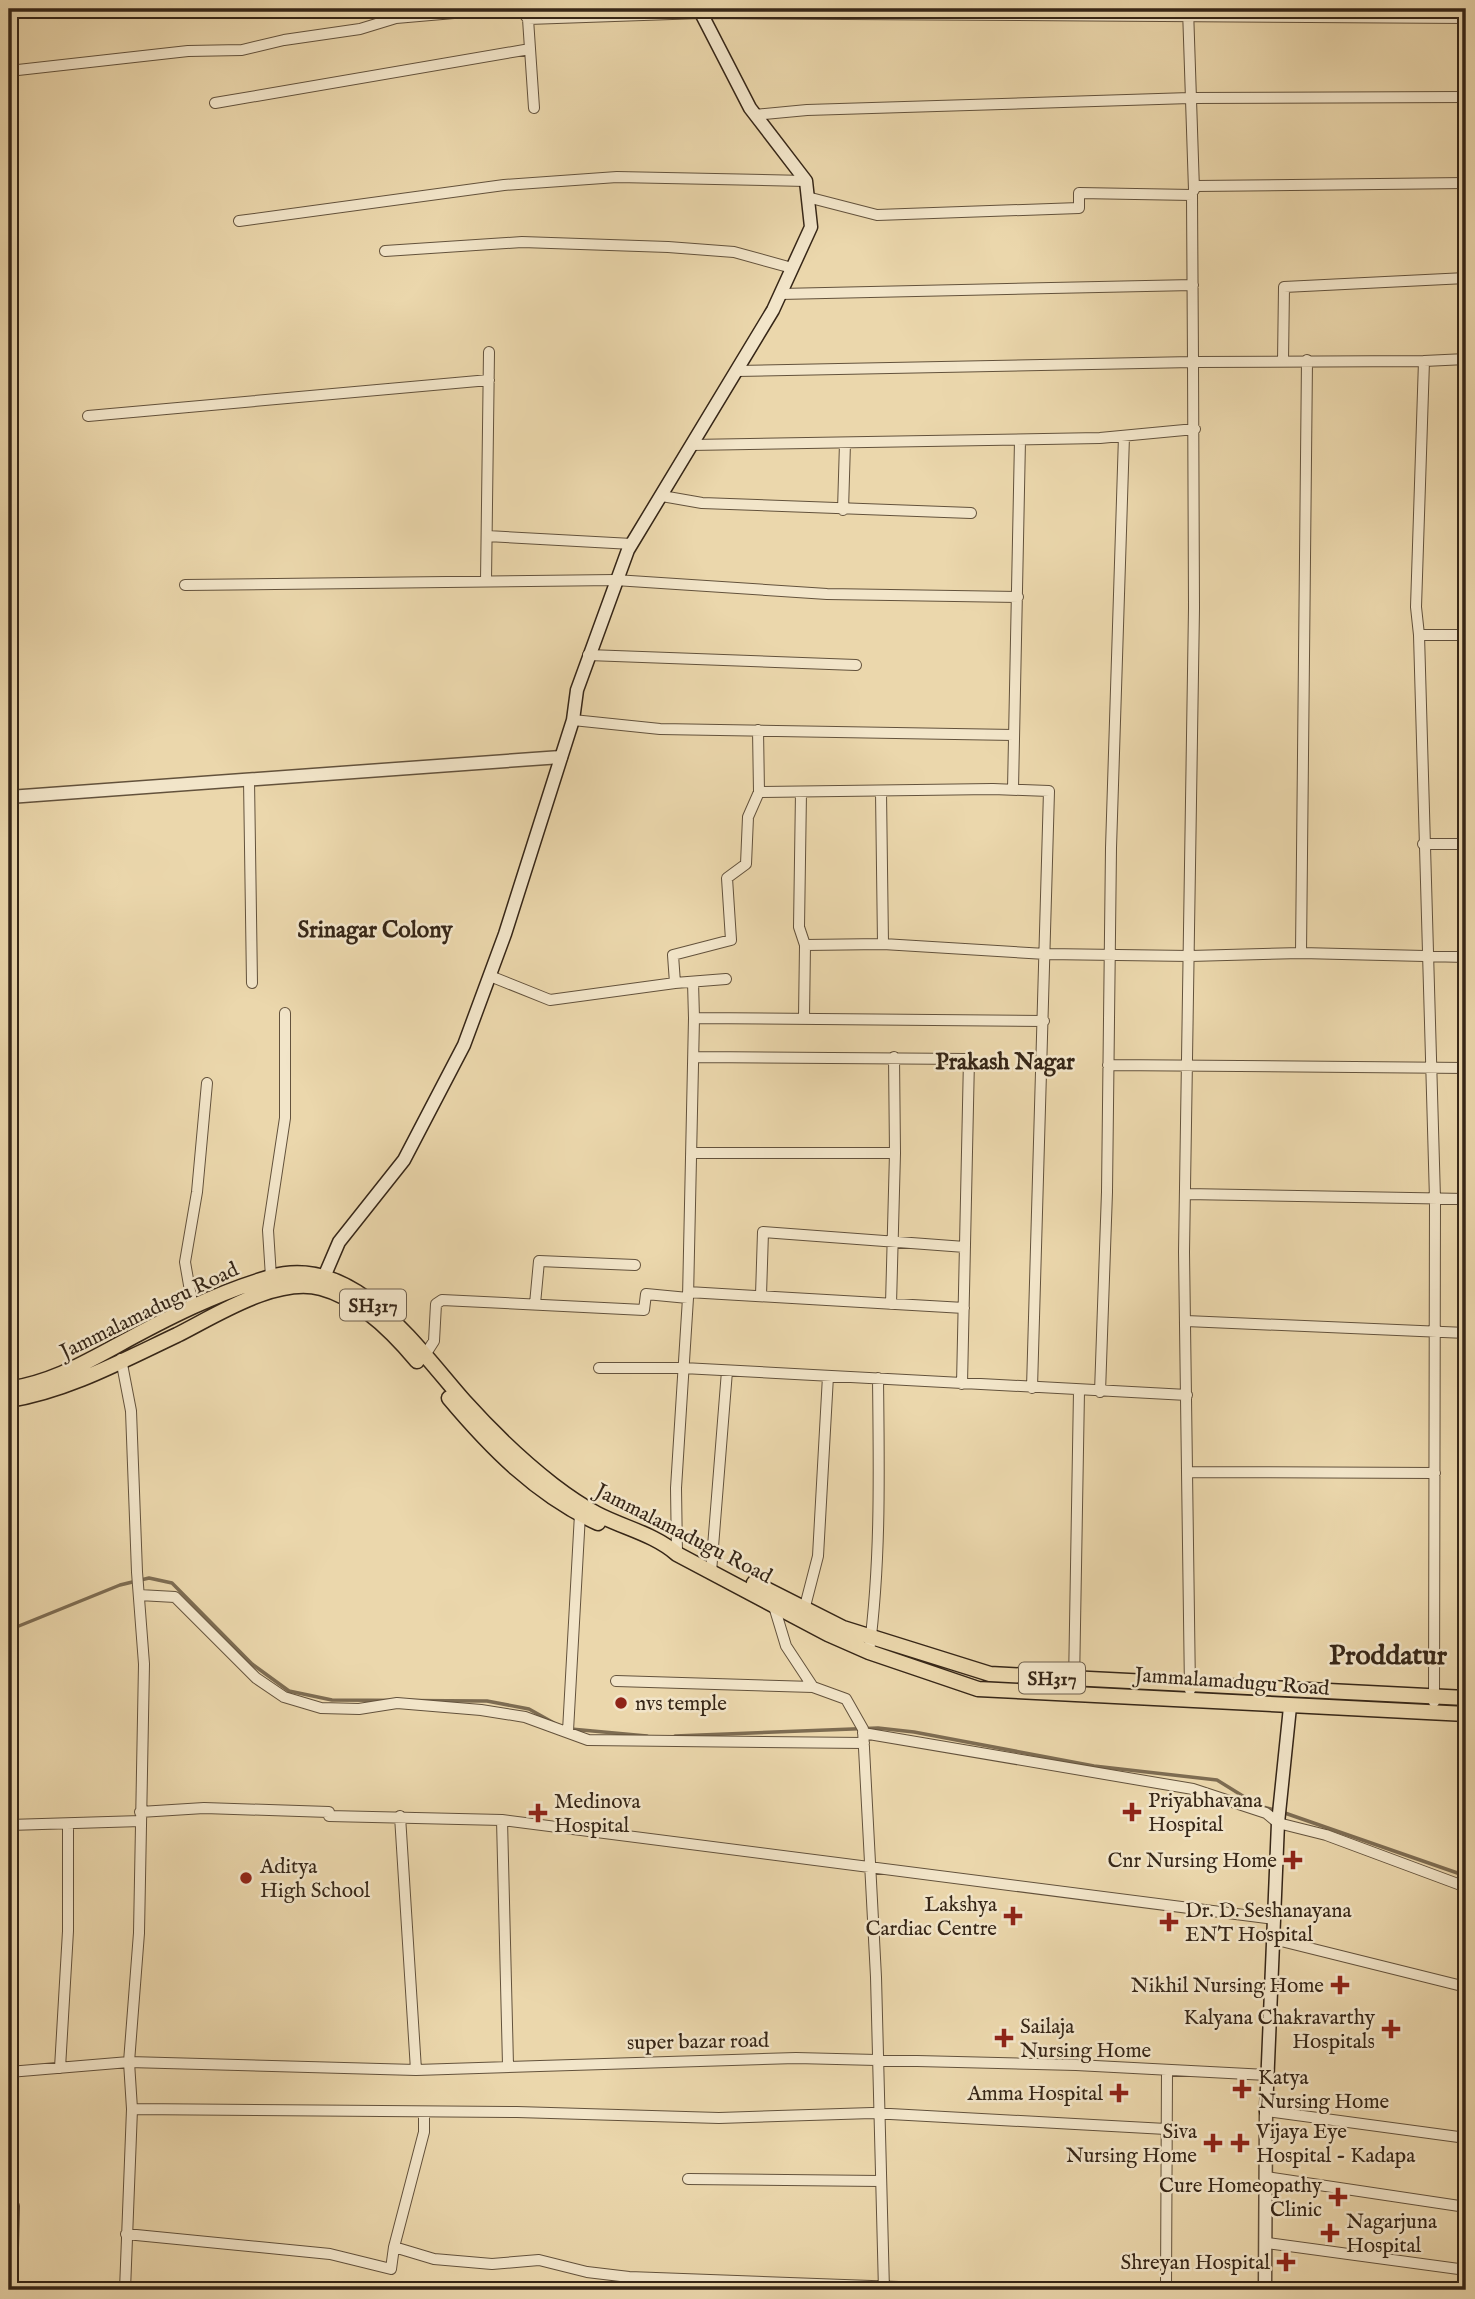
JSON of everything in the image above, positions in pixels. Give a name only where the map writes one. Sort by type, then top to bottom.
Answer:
[{"type":"main road","points":[[322,1282],[339,1242],[404,1160],[464,1045],[490,976],[573,720],[577,690],[588,654],[615,580],[632,544],[737,371],[780,294],[811,227],[806,181],[755,116],[700,11]]},
{"type":"main road","points":[[9,797],[561,757]]},
{"type":"main road","name":"Jammalamadugu Road","points":[[119,1352],[193,1308],[216,1306],[271,1277],[308,1271],[322,1282],[392,1318],[499,1438],[555,1486],[597,1513],[711,1568],[773,1603],[803,1613],[978,1689],[1074,1686],[1190,1691],[1290,1707],[1434,1713]]},
{"type":"main road","points":[[9,1400],[18,1391],[58,1389],[119,1352],[216,1306],[284,1288],[322,1282],[385,1326],[499,1453],[537,1487],[580,1514],[660,1551],[672,1549]]},
{"type":"main road","name":"SH317","points":[[711,1568],[803,1613]]},
{"type":"main road","name":"SH317","points":[[1190,1691],[1466,1698]]},
{"type":"main road","points":[[1265,2290],[1267,2075],[1276,1919],[1278,1823],[1290,1707]]},
{"type":"main road","name":"SH317","points":[[1434,1713],[1466,1714]]},
{"type":"street","points":[[9,71],[188,51],[242,50],[285,40],[359,29],[396,18],[500,9],[524,13],[1188,11],[1466,18]]},
{"type":"street","points":[[1188,11],[1194,190],[1192,285],[1195,429],[1191,956],[1186,1194],[1190,1691]]},
{"type":"street","points":[[524,13],[530,49],[534,108]]},
{"type":"street","points":[[215,103],[530,49]]},
{"type":"street","points":[[755,116],[807,110],[1190,98],[1466,97]]},
{"type":"street","points":[[239,221],[504,185],[617,177],[806,181]]},
{"type":"street","points":[[807,197],[877,215],[1079,208],[1079,193],[1466,183]]},
{"type":"street","points":[[385,251],[522,242],[668,247],[734,252],[792,268]]},
{"type":"street","points":[[1283,361],[1284,287],[1466,278]]},
{"type":"street","points":[[780,294],[1192,285]]},
{"type":"street","points":[[486,581],[489,352]]},
{"type":"street","points":[[737,371],[1466,359]]},
{"type":"street","points":[[1301,953],[1307,360]]},
{"type":"street","points":[[1424,361],[1416,607],[1419,635],[1435,1199],[1434,1713]]},
{"type":"street","points":[[88,416],[489,380]]},
{"type":"street","points":[[691,445],[1020,440],[1124,436],[1195,429]]},
{"type":"street","points":[[1100,1392],[1124,436]]},
{"type":"street","points":[[1013,789],[1020,440]]},
{"type":"street","points":[[844,510],[845,443]]},
{"type":"street","points":[[662,496],[702,503],[971,513]]},
{"type":"street","points":[[487,536],[632,544]]},
{"type":"street","points":[[185,585],[615,580],[827,594],[1018,597]]},
{"type":"street","points":[[1419,635],[1466,635]]},
{"type":"street","points":[[588,654],[856,665]]},
{"type":"street","points":[[573,720],[660,729],[1014,735]]},
{"type":"street","points":[[675,984],[673,955],[731,940],[727,878],[746,864],[748,817],[759,792],[758,730]]},
{"type":"street","points":[[249,780],[251,983]]},
{"type":"street","points":[[759,792],[1013,789],[1049,791],[1032,1388]]},
{"type":"street","points":[[801,792],[799,927],[805,945],[802,967],[804,1017]]},
{"type":"street","points":[[881,792],[883,944]]},
{"type":"street","points":[[1423,844],[1466,844]]},
{"type":"street","points":[[805,945],[883,944],[1046,954],[1191,956],[1301,953],[1466,957]]},
{"type":"street","points":[[490,976],[550,1000],[726,979]]},
{"type":"street","points":[[672,1549],[688,1295],[696,1057],[693,982]]},
{"type":"street","points":[[271,1277],[268,1230],[285,1118],[285,1013]]},
{"type":"street","points":[[694,1018],[1044,1021]]},
{"type":"street","points":[[696,1057],[969,1059],[962,1384]]},
{"type":"street","points":[[891,1304],[895,1153],[894,1057]]},
{"type":"street","points":[[1108,1065],[1466,1068]]},
{"type":"street","points":[[193,1308],[185,1262],[197,1192],[207,1083]]},
{"type":"street","points":[[691,1153],[895,1153]]},
{"type":"street","points":[[1186,1194],[1466,1199]]},
{"type":"street","points":[[761,1295],[763,1232],[965,1247]]},
{"type":"street","points":[[535,1304],[539,1261],[635,1265]]},
{"type":"street","points":[[425,1355],[434,1342],[437,1302],[644,1310],[646,1294],[761,1295],[964,1308]]},
{"type":"street","points":[[1186,1321],[1466,1334]]},
{"type":"street","points":[[119,1352],[131,1411],[144,1664],[139,1933],[129,2063],[132,2109],[125,2290]]},
{"type":"street","points":[[599,1368],[684,1368],[1187,1395]]},
{"type":"street","points":[[711,1568],[727,1371]]},
{"type":"street","points":[[803,1613],[818,1556],[828,1376]]},
{"type":"street","points":[[870,1644],[879,1481],[878,1378]]},
{"type":"street","points":[[1074,1686],[1079,1391]]},
{"type":"street","points":[[1188,1472],[1435,1473]]},
{"type":"street","points":[[568,1731],[580,1514]]},
{"type":"street","points":[[138,1585],[175,1597],[256,1678],[284,1697],[321,1708],[359,1709],[397,1703],[481,1710],[525,1717],[588,1740],[864,1738],[1192,1789],[1266,1813],[1278,1823],[1326,1835],[1466,1887]]},
{"type":"street","points":[[773,1603],[786,1646],[813,1687]]},
{"type":"street","points":[[616,1681],[813,1687],[846,1699],[864,1738],[876,1977],[885,2287]]},
{"type":"street","points":[[9,1825],[68,1824],[204,1808],[329,1812],[329,1816],[502,1820],[1276,1919]]},
{"type":"street","points":[[400,1816],[416,2070]]},
{"type":"street","points":[[502,1820],[508,2065]]},
{"type":"street","points":[[60,2068],[68,1931],[68,1824]]},
{"type":"street","points":[[1273,1939],[1466,1987]]},
{"type":"street","name":"super bazar road","points":[[9,2072],[129,2063],[416,2070],[796,2058],[1267,2075]]},
{"type":"street","points":[[1166,2290],[1167,2070]]},
{"type":"street","points":[[132,2109],[719,2118],[880,2114],[1166,2129]]},
{"type":"street","points":[[1266,2111],[1466,2138]]},
{"type":"street","points":[[126,2234],[330,2254],[391,2269],[394,2247],[424,2132],[424,2112]]},
{"type":"street","points":[[1266,2177],[1466,2207]]},
{"type":"street","points":[[688,2179],[880,2181]]},
{"type":"street","points":[[12,2290],[14,2206]]},
{"type":"street","points":[[1267,2243],[1466,2270]]},
{"type":"street","points":[[394,2247],[434,2259],[492,2264],[539,2260],[587,2272],[640,2277],[981,2290]]},
{"type":"street","points":[[638,2290],[640,2277]]},
{"type":"waterway","points":[[9,1630],[120,1585],[149,1578],[172,1583],[252,1664],[289,1691],[332,1700],[487,1701],[529,1709],[554,1723]]},
{"type":"waterway","points":[[675,1736],[878,1728],[914,1732],[1094,1766],[1217,1780],[1259,1806],[1275,1810]]},
{"type":"waterway","points":[[571,1729],[647,1736]]},
{"type":"waterway","points":[[1282,1812],[1466,1876]]},
{"type":"place","name":"nvs temple","points":[[621,1703]]},
{"type":"place","name":"Priyabhavana Hospital","points":[[1132,1812]]},
{"type":"place","name":"Medinova Hospital","points":[[538,1813]]},
{"type":"place","name":"Cnr Nursing Home","points":[[1293,1860]]},
{"type":"place","name":"Aditya High School","points":[[246,1878]]},
{"type":"place","name":"Lakshya Cardiac Centre","points":[[1013,1916]]},
{"type":"place","name":"Dr. D. Seshanayana ENT Hospital","points":[[1169,1922]]},
{"type":"place","name":"Nikhil Nursing Home","points":[[1340,1985]]},
{"type":"place","name":"Kalyana Chakravarthy Hospitals","points":[[1391,2029]]},
{"type":"place","name":"Sailaja Nursing Home","points":[[1004,2038]]},
{"type":"place","name":"Katya Nursing Home","points":[[1242,2089]]},
{"type":"place","name":"Amma Hospital","points":[[1119,2093]]},
{"type":"place","name":"Siva Nursing Home","points":[[1213,2143]]},
{"type":"place","name":"Vijaya Eye Hospital - Kadapa","points":[[1240,2143]]},
{"type":"place","name":"Cure Homeopathy Clinic","points":[[1338,2197]]},
{"type":"place","name":"Nagarjuna Hospital","points":[[1330,2233]]},
{"type":"place","name":"Shreyan Hospital","points":[[1286,2262]]},
{"type":"district","name":"Srinagar Colony","points":[[375,929]]},
{"type":"district","name":"Prakash Nagar","points":[[1005,1061]]},
{"type":"district","name":"Proddatur","points":[[1388,1654]]}]
